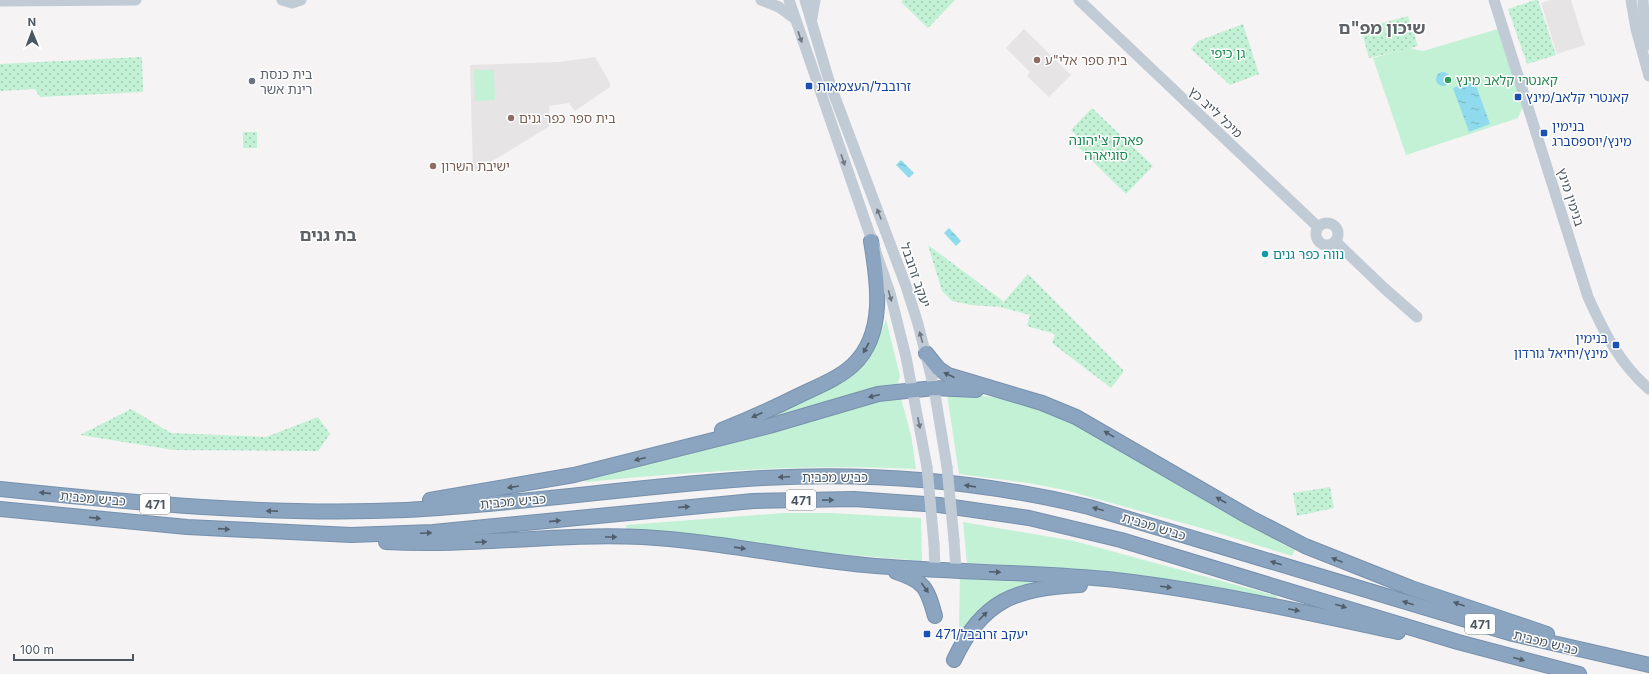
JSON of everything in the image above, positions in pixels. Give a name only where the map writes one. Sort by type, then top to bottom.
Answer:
[{"type":"highway","points":[[658,454],[775,407],[825,383],[852,366],[870,340],[876,312],[876,272],[871,241]]},
{"type":"highway","points":[[926,353],[938,368],[948,376],[1056,408],[1083,420],[1249,517],[1311,549],[1463,606],[1629,661]]},
{"type":"highway","points":[[356,512],[530,484],[574,475],[658,454],[878,394],[934,388],[979,390],[1013,396]]},
{"type":"highway","name":"כביש מכבית","points":[[0,489],[188,507],[267,511],[356,512],[443,508],[763,478],[858,477],[942,482],[1028,494],[1089,507],[1505,632],[1649,665]]},
{"type":"highway","name":"כביש מכבית","points":[[0,509],[187,527],[302,534],[365,535],[433,532],[753,502],[854,499],[939,505],[1029,518],[1121,540],[1500,654],[1579,674]]},
{"type":"highway","points":[[302,534],[410,544],[592,537],[650,538],[699,542],[878,566],[1089,578],[1139,583],[1250,600],[1500,654]]},
{"type":"highway","points":[[878,566],[919,581],[927,589],[935,616]]},
{"type":"highway","points":[[954,660],[963,642],[977,622],[996,605],[1008,598],[1050,587],[1139,583]]},
{"type":"main road","points":[[0,1],[136,0]]},
{"type":"main road","points":[[282,0],[292,3],[301,0]]},
{"type":"main road","points":[[761,0],[779,7],[794,18]]},
{"type":"main road","points":[[789,0],[890,293],[912,390],[927,467],[935,569]]},
{"type":"main road","name":"יעקב זרובבל","points":[[806,0],[811,22],[830,84],[906,286],[926,353],[934,388],[947,467],[956,570]]},
{"type":"main road","points":[[811,22],[815,0]]},
{"type":"main road","name":"מיכל לייב כץ","points":[[1074,0],[1096,16]]},
{"type":"main road","name":"מיכל לייב כץ","points":[[1079,0],[1318,227]]},
{"type":"main road","name":"בנימין מינץ","points":[[1494,0],[1588,297],[1605,334],[1619,357],[1644,381],[1649,389]]},
{"type":"main road","points":[[1631,0],[1636,29],[1649,76]]},
{"type":"main road","points":[[1643,0],[1645,32],[1649,45]]},
{"type":"main road","points":[[1328,223],[1335,226],[1338,232],[1335,242],[1327,246],[1319,243],[1315,233],[1318,227],[1328,223]]},
{"type":"main road","points":[[1335,242],[1417,317]]},
{"type":"shaded area","points":[[1552,0],[1571,0],[1585,45],[1557,54],[1541,3]]},
{"type":"shaded area","name":"בית ספר אלי\"ע","points":[[1024,29],[1071,75],[1049,97],[1027,76],[1030,72],[1006,48]]},
{"type":"shaded area","name":"בית ספר כפר גנים","points":[[595,57],[610,83],[610,87],[575,111],[569,103],[549,106],[550,126],[476,171],[473,170],[470,65],[559,62]]},
{"type":"green space","points":[[903,0],[955,0],[928,28],[901,2]]},
{"type":"green space","points":[[1538,0],[1556,55],[1527,64],[1508,9]]},
{"type":"green space","points":[[1408,16],[1418,46],[1369,58],[1361,29]]},
{"type":"green space","name":"גן כיפי","points":[[1243,24],[1259,74],[1230,85],[1191,49],[1198,41]]},
{"type":"green space","name":"קאנטרי קלאב מינץ","points":[[1498,29],[1522,103],[1522,109],[1518,118],[1406,155],[1373,58],[1411,47],[1412,49],[1423,51]]},
{"type":"green space","points":[[142,57],[143,92],[40,97],[35,89],[0,91],[0,64]]},
{"type":"green space","points":[[474,70],[494,70],[495,100],[475,101]]},
{"type":"green space","name":"פארק צ'יהונה סוגיארה","points":[[1092,108],[1153,166],[1126,194],[1071,140],[1076,135],[1071,130]]},
{"type":"green space","points":[[243,132],[257,132],[257,148],[243,148]]},
{"type":"green space","points":[[928,245],[1003,301],[1000,306],[1028,274],[1124,371],[1111,388],[1052,343],[1055,334],[1027,326],[1030,315],[1000,307],[971,305],[952,301],[942,291]]},
{"type":"green space","points":[[886,319],[900,376],[897,387],[774,418],[770,414],[809,400],[842,382],[868,356],[878,340]]},
{"type":"green space","points":[[947,394],[1002,398],[1035,406],[1065,418],[1093,433],[1234,517],[1295,550],[1292,556],[1208,530],[1065,490],[1028,483],[959,474]]},
{"type":"green space","points":[[900,395],[911,435],[916,469],[833,467],[792,468],[709,472],[586,482],[583,478],[878,398]]},
{"type":"green space","points":[[131,409],[171,433],[266,437],[318,417],[330,434],[318,451],[174,450],[80,435]]},
{"type":"green space","points":[[1330,487],[1334,508],[1297,516],[1293,493]]},
{"type":"green space","points":[[784,513],[830,513],[921,518],[922,561],[816,552],[627,530],[626,525]]},
{"type":"green space","points":[[963,522],[1074,541],[1277,596],[1276,601],[1161,578],[1104,571],[967,563]]},
{"type":"green space","points":[[960,574],[1054,580],[1042,584],[965,633],[959,633]]},
{"type":"water","points":[[1443,72],[1448,74],[1450,79],[1448,84],[1443,86],[1438,84],[1436,79],[1438,74]]},
{"type":"water","points":[[1474,80],[1490,124],[1469,132],[1453,88]]},
{"type":"water","points":[[901,160],[914,173],[909,178],[896,165]]},
{"type":"water","points":[[949,228],[961,241],[956,246],[944,233]]},
{"type":"place","name":"בית ספר אלי\"ע","points":[[1037,60]]},
{"type":"place","name":"קאנטרי קלאב מינץ","points":[[1448,80]]},
{"type":"place","name":"בית כנסת רינת אשר","points":[[252,81]]},
{"type":"place","name":"זרובבל/העצמאות","points":[[809,86]]},
{"type":"place","name":"קאנטרי קלאב/מינץ","points":[[1518,97]]},
{"type":"place","name":"בית ספר כפר גנים","points":[[511,118]]},
{"type":"place","name":"בנימין מינץ/יוספסברג","points":[[1544,133]]},
{"type":"place","name":"ישיבת השרון","points":[[433,166]]},
{"type":"place","name":"נווה כפר גנים","points":[[1265,254]]},
{"type":"place","name":"בנימין מינץ/יחיאל גורדון","points":[[1616,345]]},
{"type":"place","name":"יעקב זרובבל/471","points":[[927,634]]},
{"type":"district","name":"שיכון מפ\"ם","points":[[1382,28]]},
{"type":"district","name":"בת גנים","points":[[328,235]]}]
